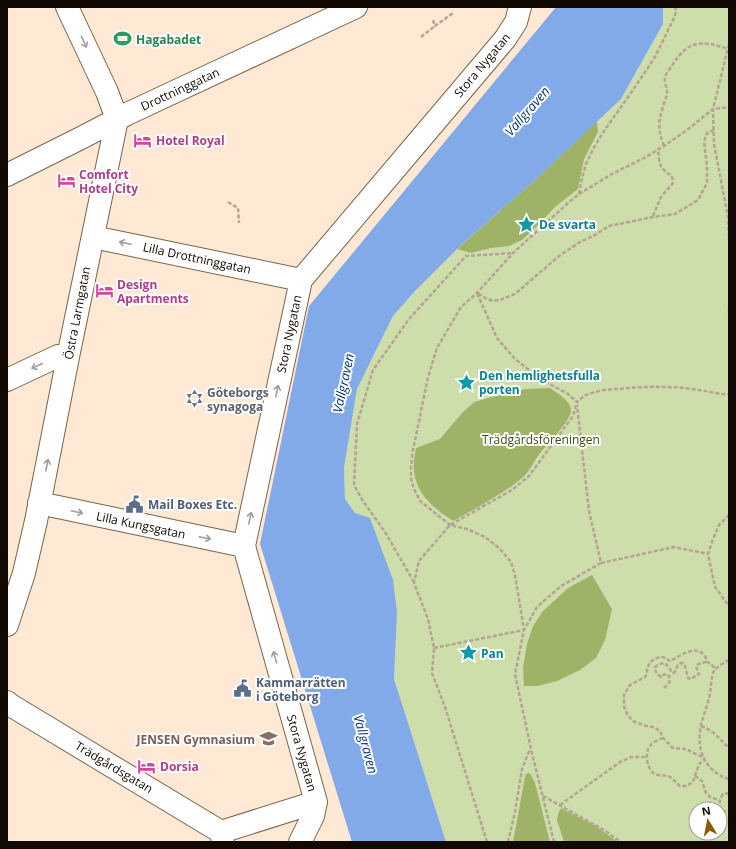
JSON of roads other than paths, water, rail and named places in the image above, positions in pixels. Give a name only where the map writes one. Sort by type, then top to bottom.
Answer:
[{"type":"street","points":[[67,7],[107,92],[117,119]]},
{"type":"street","name":"Drottninggatan","points":[[7,174],[117,119],[356,7]]},
{"type":"street","name":"Stora Nygatan","points":[[300,842],[313,816],[316,802],[244,546],[300,280],[505,39],[516,22],[520,7]]},
{"type":"street","name":"Östra Larmgatan","points":[[7,625],[14,588],[39,503],[117,119]]},
{"type":"street","name":"Lilla Drottninggatan","points":[[93,237],[300,280]]},
{"type":"street","points":[[7,380],[58,356],[68,357]]},
{"type":"street","name":"Lilla Kungsgatan","points":[[39,503],[244,546]]},
{"type":"street","name":"Trädgårdsgatan","points":[[7,702],[222,837]]},
{"type":"street","points":[[222,837],[316,802]]},
{"type":"water","name":"Vallgraven","points":[[556,7],[663,7],[663,24],[621,99],[536,179],[460,246],[415,291],[393,316],[357,389],[344,468],[345,499],[355,513],[370,518],[393,580],[397,613],[394,679],[446,842],[352,842],[260,544],[309,306]]},
{"type":"place","name":"Hagabadet","points":[[123,39]]},
{"type":"place","name":"Hotel Royal","points":[[143,140]]},
{"type":"place","name":"Comfort Hotel City","points":[[66,181]]},
{"type":"place","name":"De svarta","points":[[526,224]]},
{"type":"place","name":"Design Apartments","points":[[104,291]]},
{"type":"place","name":"Den hemlighetsfulla porten","points":[[466,382]]},
{"type":"place","name":"Göteborgs synagoga","points":[[194,399]]},
{"type":"place","name":"Mail Boxes Etc.","points":[[135,504]]},
{"type":"place","name":"Pan","points":[[468,653]]},
{"type":"place","name":"Kammarrätten i Göteborg","points":[[243,689]]},
{"type":"place","name":"JENSEN Gymnasium","points":[[268,739]]},
{"type":"place","name":"Dorsia","points":[[147,766]]},
{"type":"park label","name":"Trädgårdsföreningen","points":[[541,439]]}]
